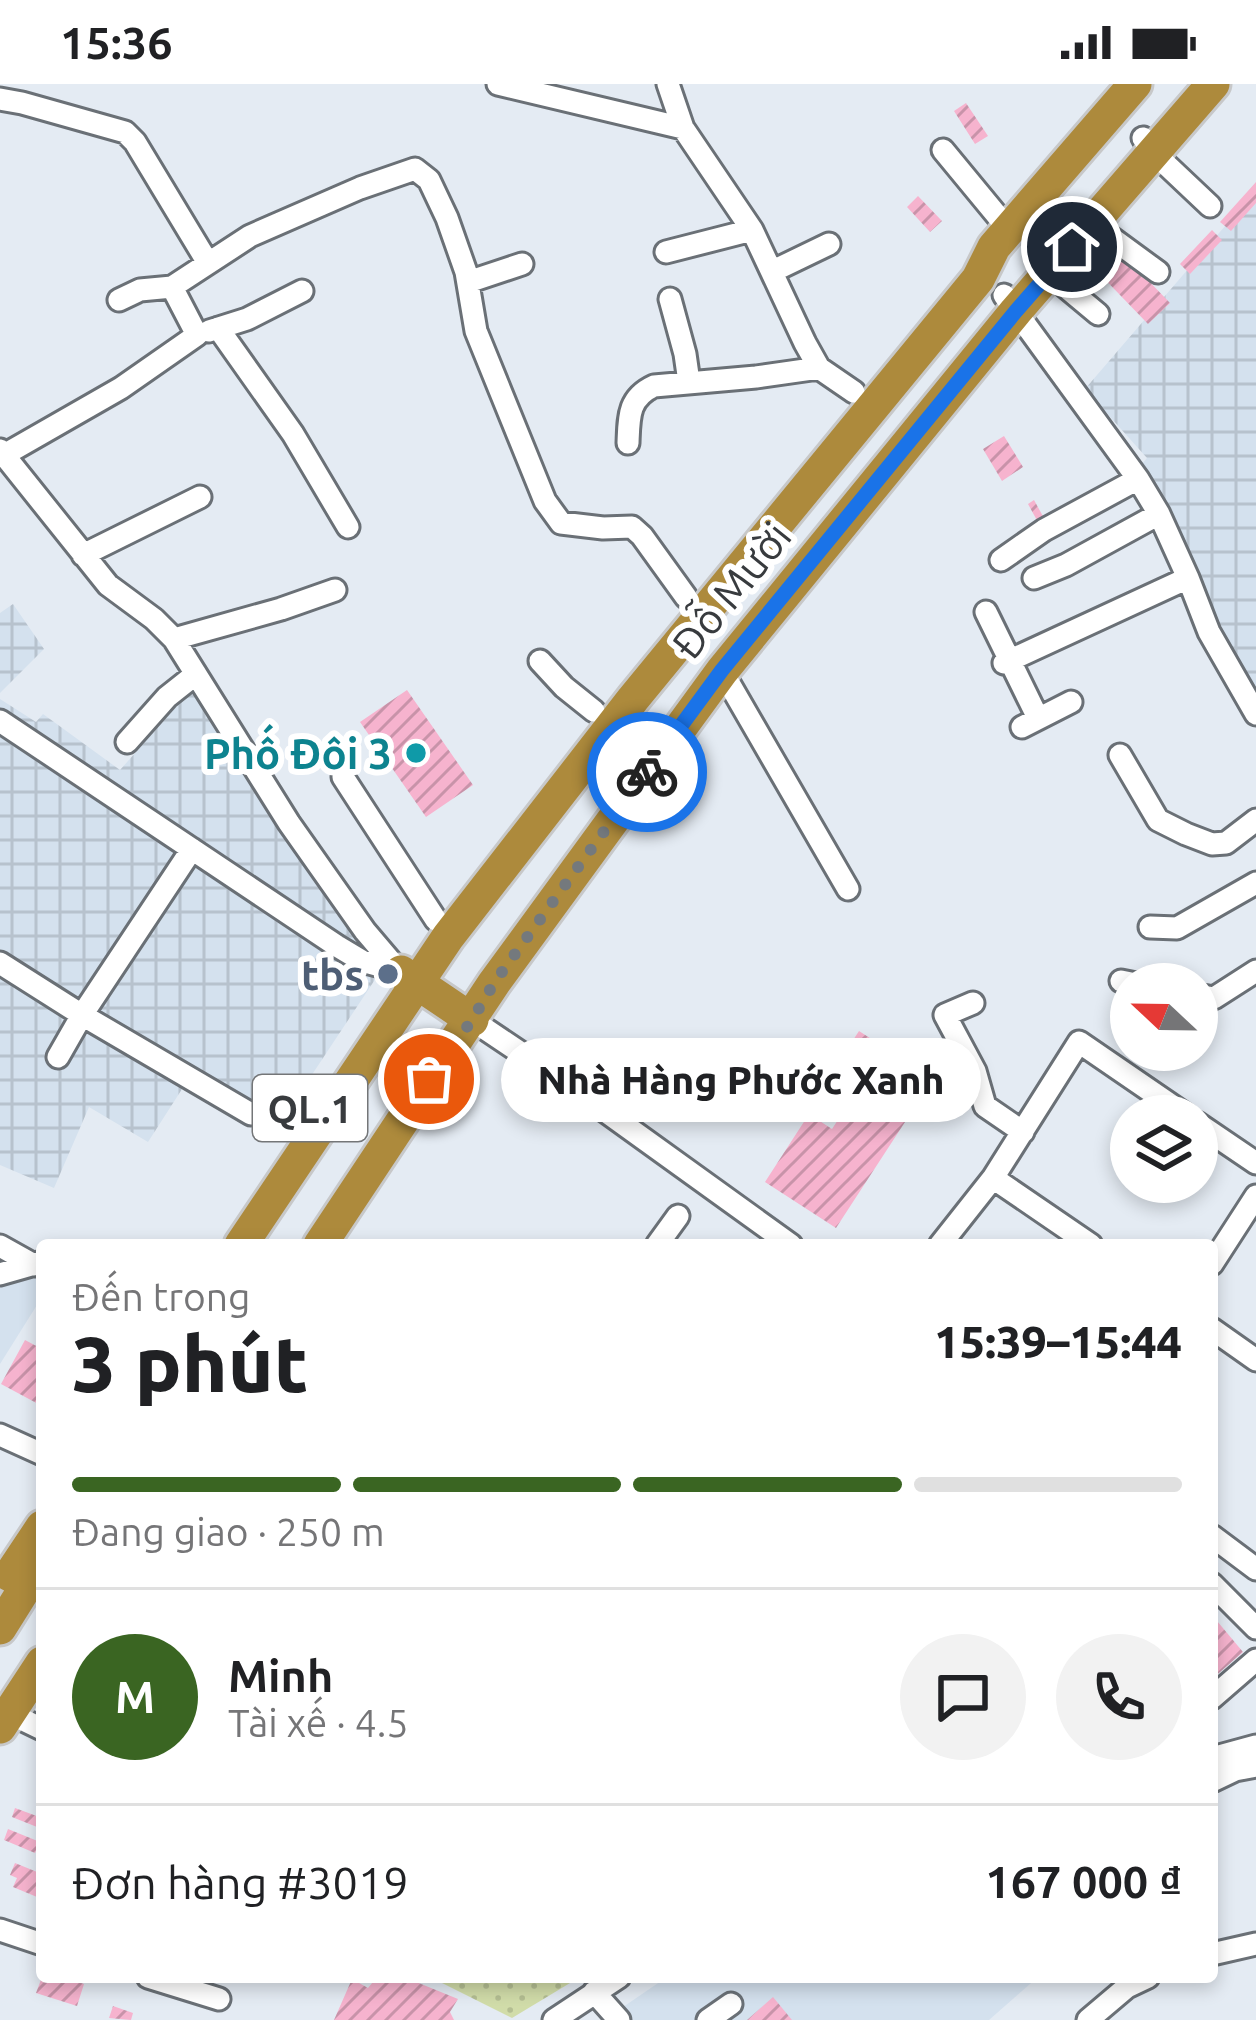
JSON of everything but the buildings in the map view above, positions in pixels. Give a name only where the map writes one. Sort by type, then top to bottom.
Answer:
[{"type":"highway","name":"Đỗ Mười","points":[[301,1239],[462,1014],[565,848],[710,654],[1044,266],[1188,84]]},
{"type":"highway","name":"Đỗ Mười","points":[[1141,149],[1213,84]]},
{"type":"highway","name":"Đỗ Mười","points":[[226,1239],[408,978],[448,937],[621,714],[978,279],[1002,239],[1122,89]]},
{"type":"highway","name":"QL.1","points":[[1104,209],[1141,149]]},
{"type":"highway","name":"Đỗ Mười","points":[[1044,266],[1104,209]]},
{"type":"highway","name":"Đỗ Mười","points":[[245,1239],[408,978],[436,920],[594,711],[854,392],[967,264],[1002,239]]},
{"type":"highway","name":"Đỗ Mười","points":[[324,1239],[429,1079],[462,1014],[494,983],[722,670],[1010,303]]},
{"type":"highway","points":[[408,978],[462,1014]]},
{"type":"highway","points":[[0,1592],[36,1535]]},
{"type":"highway","points":[[0,1628],[36,1571]]},
{"type":"highway","points":[[3,1712],[36,1646]]},
{"type":"highway","points":[[3,1712],[36,1671]]},
{"type":"street","points":[[498,84],[683,128]]},
{"type":"street","points":[[668,84],[683,128],[752,230],[819,368],[854,392]]},
{"type":"street","points":[[17,95],[125,132],[148,161],[208,263]]},
{"type":"street","points":[[1141,149],[1210,206]]},
{"type":"street","points":[[943,150],[1002,239]]},
{"type":"street","points":[[119,300],[140,290],[172,287],[250,236],[415,169],[429,180],[447,218],[468,282],[476,331],[545,501],[561,523],[632,526],[686,597]]},
{"type":"street","points":[[1104,209],[1102,231],[1158,272]]},
{"type":"street","points":[[666,252],[752,230]]},
{"type":"street","points":[[773,271],[829,244]]},
{"type":"street","points":[[468,282],[522,264]]},
{"type":"street","points":[[1044,266],[1098,314]]},
{"type":"street","points":[[172,287],[292,434],[348,527]]},
{"type":"street","points":[[302,291],[247,319],[207,332],[3,459],[108,585],[174,639],[289,823],[364,931],[408,978]]},
{"type":"street","points":[[670,299],[689,382]]},
{"type":"street","points":[[1010,303],[1159,514],[1209,632],[1256,714]]},
{"type":"street","points":[[628,443],[633,402],[654,386],[819,368]]},
{"type":"street","points":[[1001,560],[1043,530],[1138,479]]},
{"type":"street","points":[[83,556],[200,497]]},
{"type":"street","points":[[1034,578],[1159,514]]},
{"type":"street","points":[[1007,662],[1188,578]]},
{"type":"street","points":[[174,639],[335,590]]},
{"type":"street","points":[[986,612],[1030,723],[1071,702]]},
{"type":"street","points":[[540,661],[594,711]]},
{"type":"street","points":[[722,670],[848,889]]},
{"type":"street","points":[[127,742],[167,697],[196,674]]},
{"type":"street","points":[[0,721],[362,961],[408,978]]},
{"type":"street","points":[[1120,754],[1158,820],[1186,834],[1212,844],[1226,843],[1256,820]]},
{"type":"street","points":[[344,777],[436,920]]},
{"type":"street","points":[[58,1057],[192,849]]},
{"type":"street","points":[[1150,927],[1177,928],[1256,883]]},
{"type":"street","points":[[0,963],[251,1114]]},
{"type":"street","points":[[1218,995],[1256,971]]},
{"type":"street","points":[[973,1003],[945,1015],[975,1071],[985,1106],[1023,1132]]},
{"type":"street","points":[[462,1014],[574,1088],[782,1239]]},
{"type":"street","points":[[945,1239],[993,1178],[1079,1042],[1156,1095]]},
{"type":"street","points":[[1218,1137],[1256,1163]]},
{"type":"street","points":[[993,1178],[1082,1239]]},
{"type":"street","points":[[1218,1255],[1256,1196]]},
{"type":"street","points":[[662,1239],[678,1216]]},
{"type":"street","points":[[0,1246],[36,1262]]},
{"type":"street","points":[[0,1274],[36,1264]]},
{"type":"street","points":[[1218,1333],[1256,1360]]},
{"type":"street","points":[[0,1435],[36,1451]]},
{"type":"street","points":[[1218,1543],[1256,1569]]},
{"type":"street","points":[[1218,1590],[1256,1628]]},
{"type":"street","points":[[1218,1693],[1256,1660]]},
{"type":"street","points":[[3,1712],[36,1726]]},
{"type":"street","points":[[1218,1756],[1256,1746]]},
{"type":"street","points":[[1218,1778],[1256,1766]]},
{"type":"street","points":[[0,1930],[36,1942]]},
{"type":"street","points":[[1218,1953],[1256,1944]]},
{"type":"street","points":[[167,1983],[219,2000]]},
{"type":"street","points":[[554,2020],[609,1983]]},
{"type":"street","points":[[1088,2020],[1135,1983]]},
{"type":"street","points":[[594,1992],[619,2020]]},
{"type":"street","points":[[1116,1997],[1128,2020]]},
{"type":"street","points":[[708,2020],[731,2004]]},
{"type":"shaded area","points":[[1256,190],[1256,704],[1135,472],[1147,458],[1085,389]]},
{"type":"shaded area","points":[[13,604],[44,649],[0,693],[0,613]]},
{"type":"shaded area","points":[[198,682],[380,972],[272,1135],[184,1086],[148,1142],[89,1107],[54,1188],[0,1165],[0,699],[36,722],[43,714],[120,770]]},
{"type":"shaded area","points":[[0,1236],[36,1256],[36,1307],[0,1364]]},
{"type":"shaded area","points":[[658,1983],[1031,1983],[989,2020],[604,2020]]},
{"type":"green space","points":[[442,1983],[570,1983],[512,2018]]},
{"type":"way so far","points":[[429,1079],[647,772]]},
{"type":"place","name":"Phố Đôi 3","points":[[416,753]]},
{"type":"place","name":"tbs","points":[[388,974]]},
{"type":"place","name":"Nhà Hàng Phước Xanh","points":[[429,1079]]},
{"type":"route","points":[[647,772],[722,670],[1072,247]]}]
